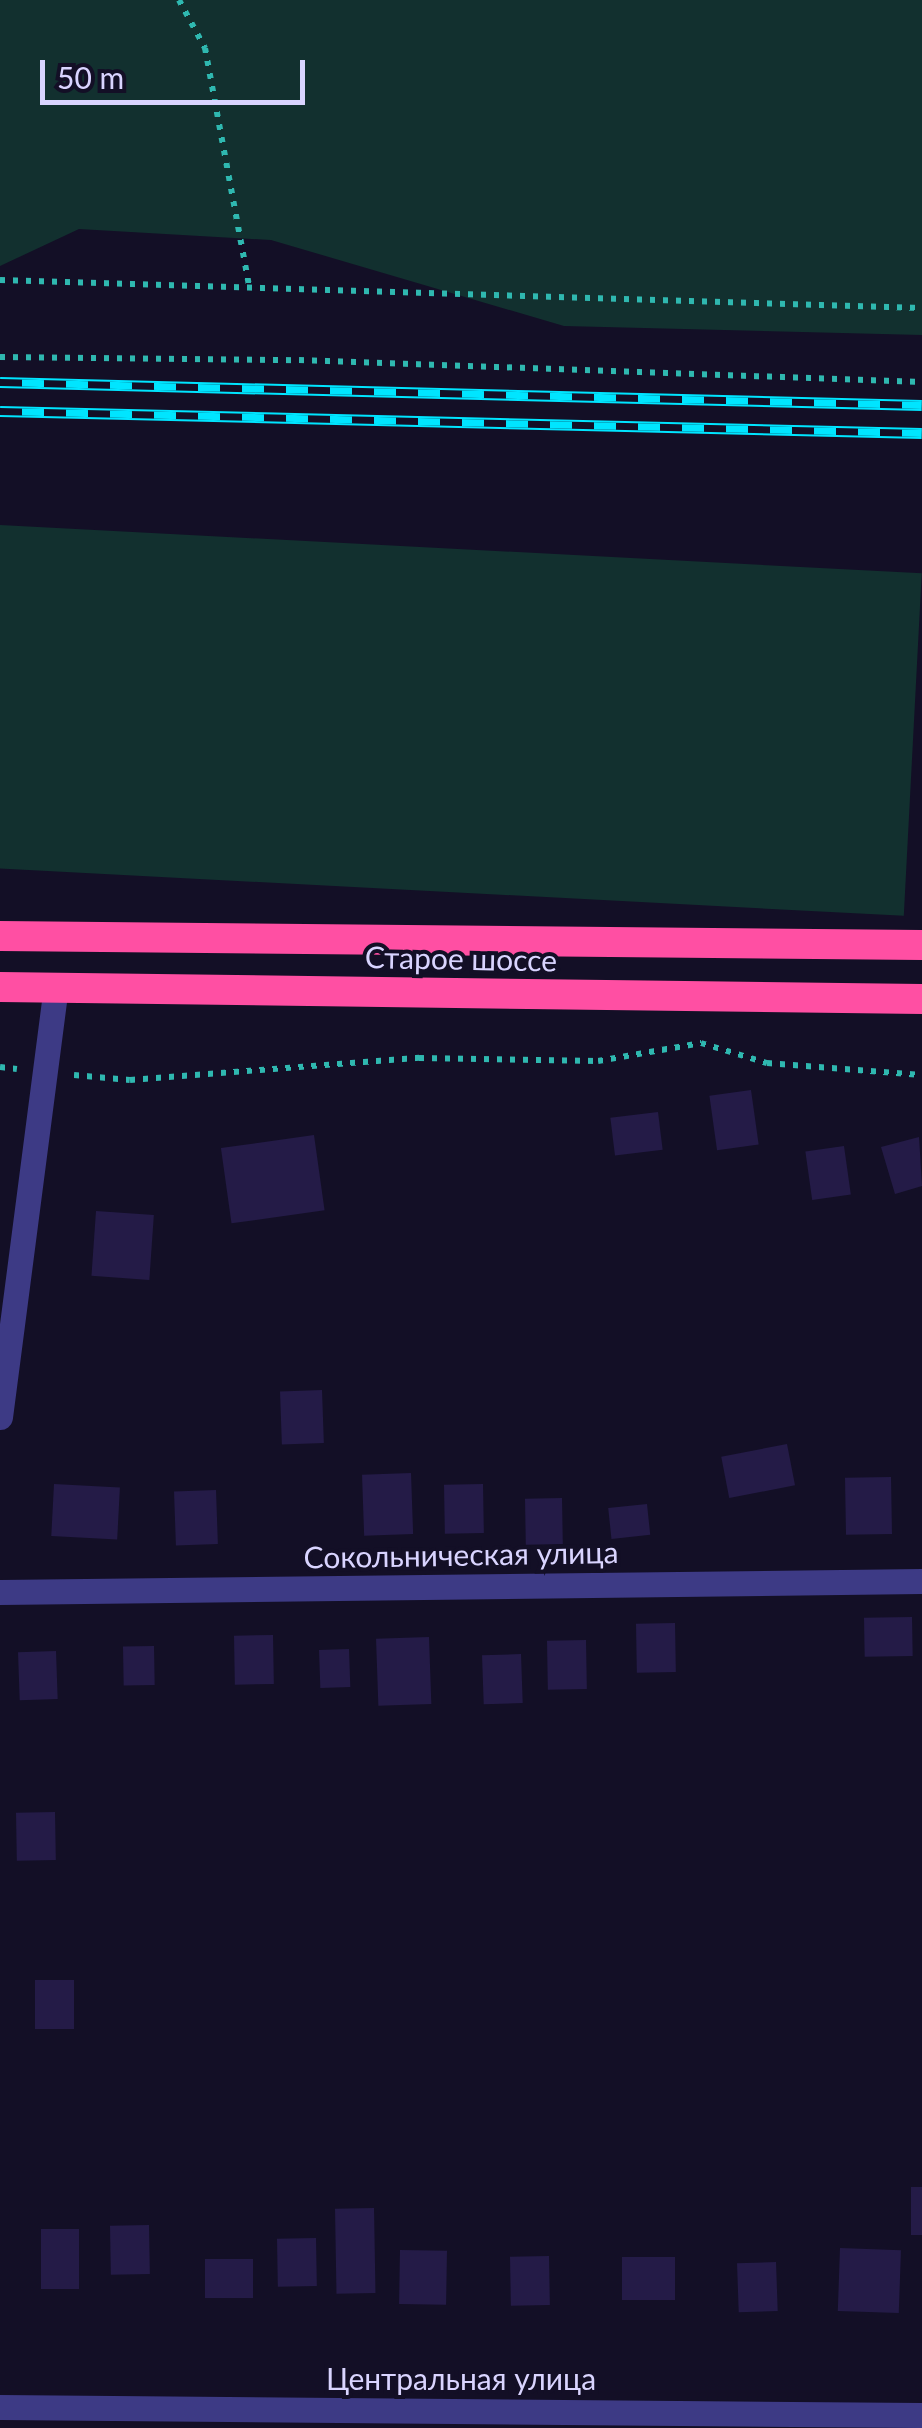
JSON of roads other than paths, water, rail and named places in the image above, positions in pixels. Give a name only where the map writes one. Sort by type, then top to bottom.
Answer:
[{"type":"highway","name":"Старое шоссе","points":[[0,936],[922,945]]},
{"type":"highway","name":"Старое шоссе","points":[[0,987],[922,1000]]},
{"type":"street","points":[[0,1418],[56,988]]},
{"type":"street","name":"Сокольническая улица","points":[[0,1592],[922,1580]]},
{"type":"street","name":"Центральная улица","points":[[0,2407],[922,2415]]},
{"type":"railway","points":[[0,382],[922,405]]},
{"type":"railway","points":[[0,411],[922,433]]}]
